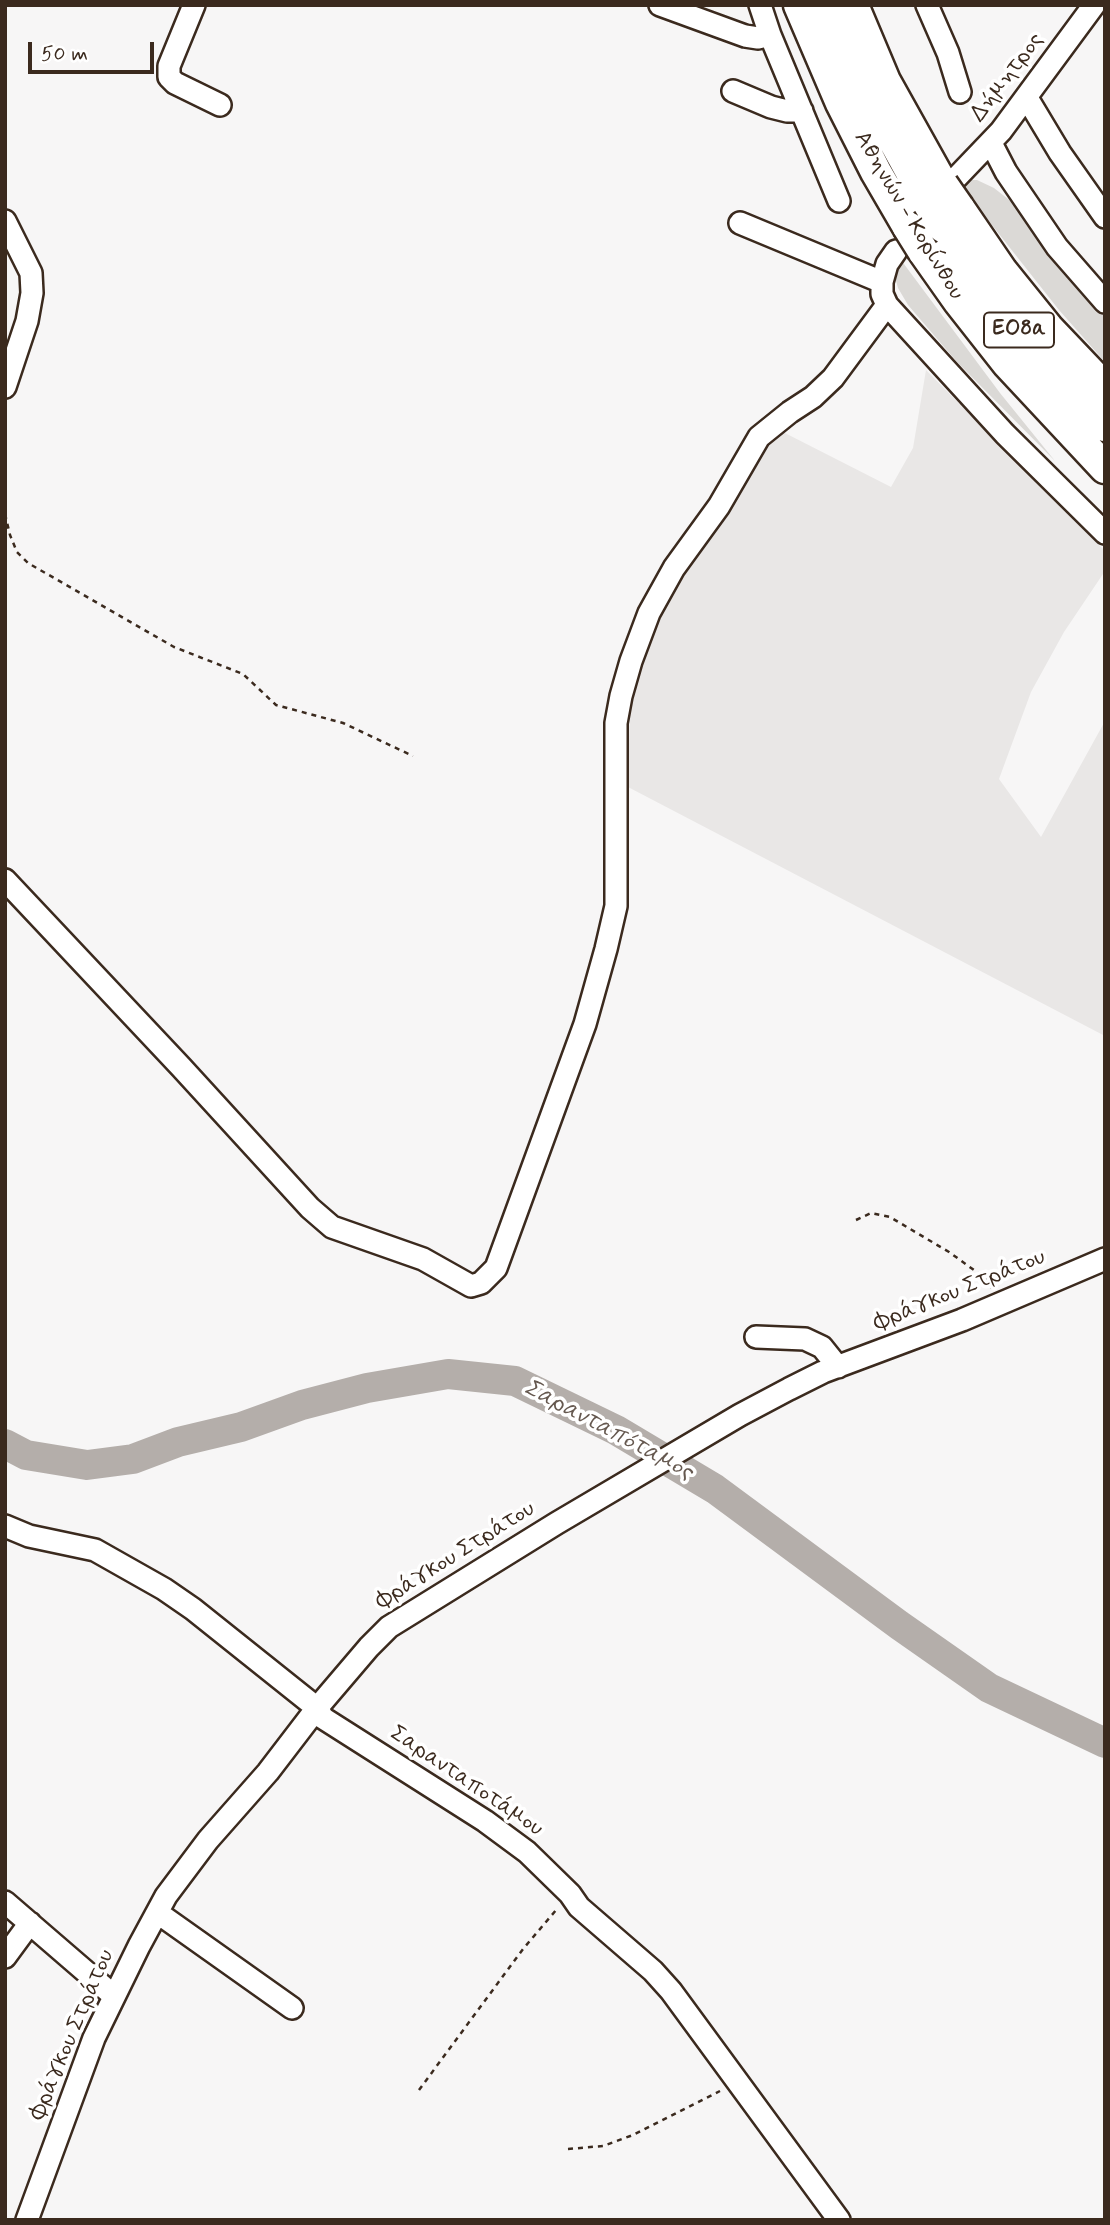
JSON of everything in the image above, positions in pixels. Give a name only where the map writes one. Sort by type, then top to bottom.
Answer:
[{"type":"highway","name":"Αθηνών - Κορίνθου","points":[[799,5],[841,103],[909,243],[1007,363],[1105,468]]},
{"type":"highway","name":"Αθηνών - Κορίνθου","points":[[831,5],[866,90],[946,200],[983,285],[1030,344],[1105,426]]},
{"type":"highway","points":[[853,5],[885,81],[946,200],[1048,328],[1105,388]]},
{"type":"street","points":[[194,5],[169,66],[169,77],[175,83],[220,105]]},
{"type":"street","points":[[660,5],[746,36],[758,38],[770,35]]},
{"type":"street","points":[[760,5],[839,201]]},
{"type":"street","points":[[927,5],[948,53],[960,92]]},
{"type":"street","name":"Δήμητρος","points":[[946,200],[968,163],[991,143],[1027,98],[1094,5]]},
{"type":"street","points":[[733,92],[771,107],[802,111]]},
{"type":"street","points":[[1027,98],[1060,153],[1105,217]]},
{"type":"street","points":[[991,143],[1006,172],[1057,247],[1105,302]]},
{"type":"street","points":[[5,221],[31,273],[32,293],[27,321],[5,387]]},
{"type":"street","points":[[740,223],[882,282]]},
{"type":"street","points":[[909,243],[887,264],[882,282],[882,294],[887,305],[1005,434],[1105,533]]},
{"type":"street","points":[[5,880],[310,1208],[332,1227],[423,1259],[471,1286],[481,1283],[496,1268],[585,1024],[606,949],[616,906],[616,723],[631,661],[649,613],[674,568],[719,506],[759,437],[813,397],[833,378],[887,305]]},
{"type":"street","name":"Φράγκου Στράτου","points":[[27,2220],[79,2077],[114,1996],[166,1896],[317,1708],[389,1627],[740,1415],[823,1372],[1003,1303],[1105,1259]]},
{"type":"street","points":[[756,1337],[805,1339],[822,1347],[838,1367]]},
{"type":"street","name":"Σαρανταποτάμου","points":[[5,1526],[29,1536],[95,1550],[141,1575],[193,1609],[317,1708],[323,1718],[508,1836],[570,1894],[579,1907],[653,1971],[671,1991],[839,2220]]},
{"type":"street","points":[[5,1902],[114,1996]]},
{"type":"street","points":[[158,1913],[292,2008]]},
{"type":"street","points":[[5,1957],[30,1923]]},
{"type":"path","points":[[5,514],[10,535],[18,552],[28,563],[174,647],[243,674],[276,705],[344,723],[413,756]]},
{"type":"path","points":[[856,1220],[871,1213],[890,1217],[916,1231],[985,1278],[1003,1303]]},
{"type":"path","points":[[419,2090],[523,1950],[570,1894]]},
{"type":"path","points":[[568,2149],[603,2146],[633,2135],[737,2080]]},
{"type":"shaded area","points":[[971,180],[994,188],[1022,210],[1072,282],[1105,317],[1105,362],[1059,310],[969,196],[962,185]]},
{"type":"shaded area","points":[[901,260],[1000,393],[1055,461],[957,362],[908,305],[895,277]]},
{"type":"shaded area","points":[[926,370],[1105,551],[1105,571],[1064,632],[1031,692],[999,779],[1041,837],[1105,721],[1105,1036],[628,787],[630,703],[643,659],[677,581],[767,442],[779,430],[891,487],[913,448]]},
{"type":"waterway","name":"Σαρανταπόταμος","points":[[5,1444],[26,1455],[87,1465],[133,1459],[178,1442],[241,1427],[302,1405],[367,1388],[448,1374],[515,1381],[616,1430],[715,1489],[989,1688],[1105,1743]]}]
